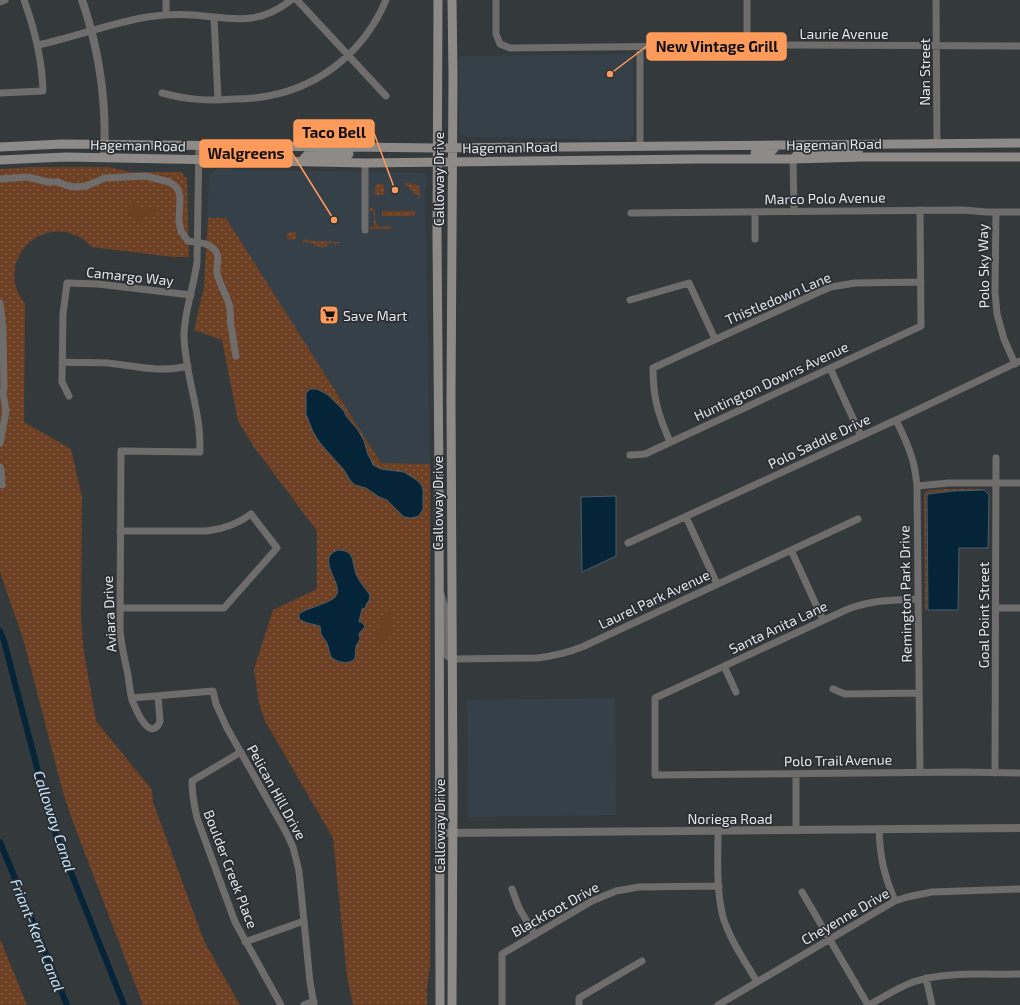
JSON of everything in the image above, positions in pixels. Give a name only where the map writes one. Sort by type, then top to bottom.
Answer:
[{"type":"main road","name":"Calloway Drive","points":[[438,0],[437,162],[440,1005]]},
{"type":"main road","name":"Calloway Drive","points":[[452,0],[452,1005]]},
{"type":"main road","name":"Hageman Road","points":[[0,147],[62,144],[105,144],[452,148],[1020,143]]},
{"type":"main road","points":[[794,159],[797,155],[803,152],[854,151],[876,144]]},
{"type":"main road","points":[[863,157],[883,152],[932,151],[936,148],[937,144]]},
{"type":"main road","points":[[698,159],[719,154],[770,153],[776,145]]},
{"type":"main road","points":[[566,160],[580,156],[634,154],[640,146]]},
{"type":"main road","points":[[301,162],[308,154],[353,154],[370,148]]},
{"type":"main road","name":"Hageman Road","points":[[0,160],[66,157],[365,163],[863,157],[1020,157]]},
{"type":"main road","points":[[440,983],[446,1005]]},
{"type":"street","points":[[0,2],[5,0]]},
{"type":"street","points":[[0,93],[44,91],[38,44],[31,17],[24,0]]},
{"type":"street","points":[[82,0],[92,31],[103,86],[105,110],[104,158]]},
{"type":"street","points":[[166,0],[166,15]]},
{"type":"street","points":[[38,44],[148,17],[192,15],[235,20],[256,18],[277,10],[291,0]]},
{"type":"street","points":[[297,0],[386,96]]},
{"type":"street","points":[[162,93],[191,99],[218,100],[254,98],[282,93],[298,88],[336,67],[349,56],[367,35],[386,0]]},
{"type":"street","name":"Laurie Avenue","points":[[496,0],[496,34],[500,44],[510,48],[1020,46]]},
{"type":"street","points":[[747,0],[747,46]]},
{"type":"street","name":"Nan Street","points":[[936,0],[937,144]]},
{"type":"street","points":[[214,17],[218,100]]},
{"type":"street","points":[[640,47],[640,146]]},
{"type":"street","points":[[69,396],[62,382],[62,362],[106,363],[160,370],[171,370],[188,366],[184,334],[186,314],[196,276],[198,242],[199,145]]},
{"type":"street","points":[[794,159],[794,211]]},
{"type":"street","points":[[365,163],[365,230]]},
{"type":"street","points":[[0,179],[27,177],[77,187],[86,186],[105,178],[146,176],[174,184],[178,189],[180,196],[179,222],[181,231],[188,241],[207,244],[217,253],[217,273],[229,303],[236,356]]},
{"type":"street","points":[[920,210],[921,282]]},
{"type":"street","name":"Marco Polo Avenue","points":[[631,213],[920,210],[1020,212]]},
{"type":"street","points":[[755,212],[755,239]]},
{"type":"street","name":"Polo Sky Way","points":[[996,212],[995,292],[997,314],[1004,339],[1018,362]]},
{"type":"street","name":"Huntington Downs Avenue","points":[[630,455],[645,454],[921,326],[921,282]]},
{"type":"street","name":"Thistledown Lane","points":[[670,442],[656,405],[653,385],[653,368],[831,287],[855,283],[921,282]]},
{"type":"street","name":"Camargo Way","points":[[62,362],[63,314],[67,283],[98,284],[191,296]]},
{"type":"street","points":[[630,300],[689,283],[715,339]]},
{"type":"street","points":[[0,303],[3,329],[3,393],[6,410],[0,443]]},
{"type":"street","name":"Polo Saddle Drive","points":[[628,543],[896,420],[1018,362]]},
{"type":"street","name":"Aviara Drive","points":[[158,696],[160,721],[157,727],[148,728],[138,713],[132,698],[121,643],[121,451],[200,452],[200,433],[188,366]]},
{"type":"street","points":[[830,368],[861,436]]},
{"type":"street","name":"Remington Park Drive","points":[[896,420],[912,459],[917,486],[920,772]]},
{"type":"street","name":"Goal Point Street","points":[[995,773],[996,458]]},
{"type":"street","points":[[0,467],[2,485]]},
{"type":"street","points":[[917,486],[949,483],[1020,483]]},
{"type":"street","points":[[120,531],[216,530],[236,524],[251,514],[277,548],[224,608],[120,608]]},
{"type":"street","points":[[686,517],[717,584]]},
{"type":"street","name":"Laurel Park Avenue","points":[[452,659],[536,658],[563,654],[858,519]]},
{"type":"street","points":[[791,550],[823,620]]},
{"type":"street","points":[[439,585],[445,609],[447,656],[452,659]]},
{"type":"street","name":"Santa Anita Lane","points":[[655,775],[655,698],[823,620],[861,604],[895,600],[918,600]]},
{"type":"street","points":[[996,608],[1020,608]]},
{"type":"street","points":[[724,666],[736,692]]},
{"type":"street","points":[[833,689],[845,694],[919,693]]},
{"type":"street","name":"Pelican Hill Drive","points":[[158,696],[213,691],[221,716],[286,832],[293,846],[299,871],[310,982],[314,1003]]},
{"type":"street","points":[[132,698],[158,696]]},
{"type":"street","name":"Boulder Creek Place","points":[[241,752],[192,781],[192,793],[197,818],[235,922],[281,1005]]},
{"type":"street","name":"Polo Trail Avenue","points":[[655,775],[920,772],[1020,773]]},
{"type":"street","points":[[796,774],[796,830]]},
{"type":"street","name":"Noriega Road","points":[[439,833],[1020,828]]},
{"type":"street","points":[[879,829],[882,865],[895,901]]},
{"type":"street","points":[[718,831],[719,886],[723,917],[733,942],[757,982]]},
{"type":"street","name":"Blackfoot Drive","points":[[502,1005],[502,954],[592,901],[606,895],[638,887],[719,886]]},
{"type":"street","points":[[512,889],[519,908],[535,935]]},
{"type":"street","name":"Cheyenne Drive","points":[[722,1004],[895,901],[913,895],[932,892],[1020,889]]},
{"type":"street","points":[[802,892],[869,1005],[902,987],[926,978],[954,975],[1020,974]]},
{"type":"street","points":[[245,942],[304,921]]},
{"type":"street","points":[[579,1005],[579,998],[642,961]]},
{"type":"street","points":[[926,978],[932,1005]]},
{"type":"street","points":[[304,1005],[314,1003]]},
{"type":"shaded area","points":[[630,54],[633,59],[634,135],[629,140],[465,137],[459,132],[459,56]]},
{"type":"shaded area","points":[[34,167],[108,167],[131,172],[181,172],[187,179],[189,257],[173,257],[92,247],[83,239],[73,234],[54,232],[43,234],[26,246],[19,255],[14,276],[17,290],[25,304],[24,422],[71,449],[82,497],[81,613],[83,647],[96,721],[152,790],[153,802],[204,941],[240,1005],[143,1005],[64,796],[24,642],[0,572],[0,169]]},
{"type":"shaded area","points":[[216,169],[424,173],[428,180],[425,192],[430,464],[381,463],[226,218],[207,218],[210,175]]},
{"type":"shaded area","points":[[405,183],[414,184],[420,188],[418,200],[418,194],[413,194],[413,190],[409,190],[409,186],[405,186]]},
{"type":"shaded area","points":[[378,184],[384,184],[384,195],[375,195],[375,186]]},
{"type":"shaded area","points":[[130,202],[141,209],[155,208],[156,211],[148,215],[140,223],[130,210],[128,205]]},
{"type":"shaded area","points":[[370,208],[373,208],[375,211],[375,220],[378,227],[391,226],[391,229],[370,230],[370,227],[374,227],[374,212],[370,211]]},
{"type":"shaded area","points":[[382,211],[416,211],[414,215],[411,216],[383,216]]},
{"type":"shaded area","points":[[208,218],[226,218],[381,463],[430,464],[430,966],[427,989],[427,1005],[353,1005],[347,976],[333,838],[265,721],[259,703],[254,669],[273,610],[317,589],[317,531],[254,447],[238,421],[222,340],[194,330],[204,287]]},
{"type":"shaded area","points":[[296,232],[296,238],[292,240],[287,239],[287,233]]},
{"type":"shaded area","points":[[305,239],[311,241],[340,242],[335,245],[332,242],[323,248],[304,241],[302,244],[303,240]]},
{"type":"shaded area","points":[[944,489],[984,490],[927,493],[927,610],[925,610],[924,496],[927,491]]},
{"type":"shaded area","points":[[387,612],[390,612],[392,615],[393,632],[381,641],[377,642],[375,637],[381,628],[383,617]]},
{"type":"shaded area","points":[[615,698],[616,815],[468,817],[467,700]]},
{"type":"shaded area","points":[[0,939],[27,1005],[0,1005]]},
{"type":"water","points":[[310,389],[317,389],[328,395],[344,411],[364,441],[373,465],[381,469],[404,472],[418,481],[423,490],[423,509],[419,516],[411,518],[404,517],[387,500],[379,497],[366,488],[355,485],[350,480],[344,470],[320,443],[313,432],[306,414],[306,393]]},
{"type":"water","points":[[984,490],[989,495],[988,548],[959,548],[958,610],[928,610],[928,494]]},
{"type":"water","points":[[616,496],[616,556],[582,572],[581,497]]},
{"type":"water","points":[[338,550],[344,551],[351,555],[355,572],[361,584],[370,595],[369,601],[365,608],[362,609],[359,622],[365,626],[359,634],[360,639],[356,646],[355,658],[346,663],[340,662],[331,657],[327,643],[321,634],[320,626],[305,622],[299,618],[299,614],[331,600],[337,594],[338,589],[329,564],[329,558],[332,553]]},
{"type":"waterway","name":"Calloway Canal","points":[[0,631],[4,641],[54,830],[124,1005]]},
{"type":"waterway","name":"Friant-Kern Canal","points":[[0,842],[67,1005]]},
{"type":"place","name":"New Vintage Grill","points":[[610,74]]},
{"type":"place","name":"Taco Bell","points":[[395,190]]},
{"type":"place","name":"Walgreens","points":[[334,220]]},
{"type":"place","name":"Save Mart","points":[[329,315]]}]
